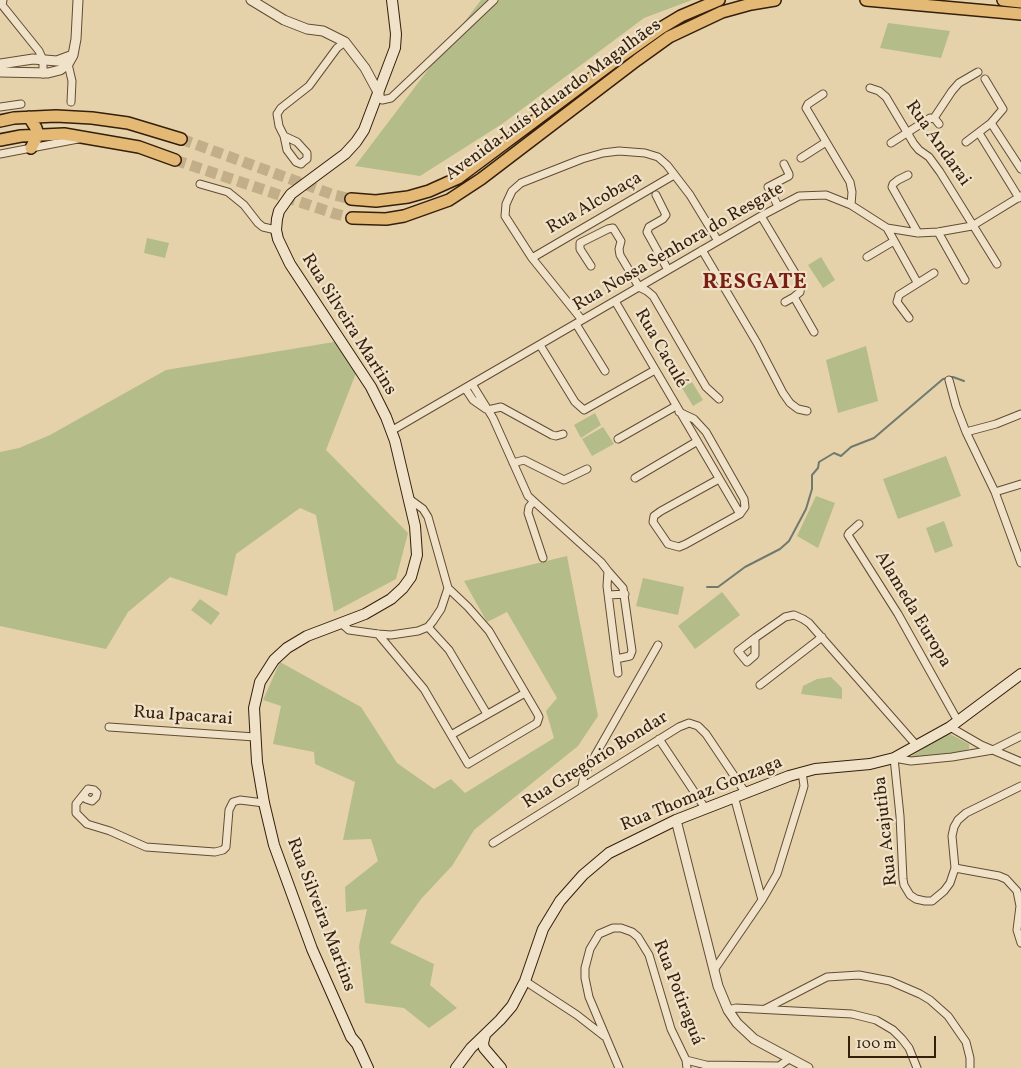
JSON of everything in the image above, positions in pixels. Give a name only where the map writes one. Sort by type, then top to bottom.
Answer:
[{"type":"main road","points":[[276,230],[280,211],[291,194],[299,186],[351,149],[367,123],[395,48],[396,29],[392,0]]},
{"type":"main road","name":"Avenida Luís Eduardo Magalhães","points":[[351,199],[376,201],[408,198],[458,178],[620,56],[681,16],[719,0]]},
{"type":"main road","name":"Avenida Luís Eduardo Magalhães","points":[[352,218],[386,219],[404,216],[449,200],[669,37],[722,12],[775,0]]},
{"type":"main road","points":[[866,0],[1021,14]]},
{"type":"main road","points":[[1003,0],[1021,2]]},
{"type":"main road","points":[[0,121],[56,116],[92,118],[128,123],[181,139]]},
{"type":"main road","points":[[28,117],[36,128],[38,135],[32,148]]},
{"type":"main road","points":[[0,140],[64,134],[139,147],[175,160]]},
{"type":"main road","name":"Rua Silveira Martins","points":[[276,230],[278,239],[290,264],[372,387],[392,431],[415,526],[417,555],[410,577],[403,588],[391,599],[345,627],[297,640],[274,660],[260,682],[254,708],[257,762],[274,845],[304,928],[351,1037],[357,1044],[368,1068]]},
{"type":"main road","name":"Rua Thomaz Gonzaga","points":[[456,1068],[471,1048],[485,1036],[512,1006],[525,981],[543,929],[560,901],[577,881],[609,853],[676,820],[734,796],[802,772],[870,764],[894,758],[950,727],[1021,674]]},
{"type":"main road","points":[[485,1036],[483,1042],[486,1053]]},
{"type":"main road","name":"Rua Silveira Martins","points":[[351,1037],[351,1046],[361,1068]]},
{"type":"main road","points":[[467,1054],[477,1050],[486,1053],[501,1068]]},
{"type":"street","points":[[0,72],[43,74],[60,70],[68,64],[73,55],[76,39],[78,0]]},
{"type":"street","points":[[251,0],[295,25],[323,31],[345,42],[365,68],[382,100],[391,98],[494,0]]},
{"type":"street","points":[[255,0],[265,8]]},
{"type":"street","points":[[1,7],[35,44],[43,60],[43,74]]},
{"type":"street","points":[[284,136],[278,120],[279,110],[308,86],[337,48],[345,42]]},
{"type":"street","points":[[0,64],[18,60],[57,61],[73,55]]},
{"type":"street","points":[[68,64],[72,82],[71,102]]},
{"type":"street","name":"Rua Andarai","points":[[934,118],[959,83],[978,72]]},
{"type":"street","points":[[966,142],[991,123],[1002,109],[985,79]]},
{"type":"street","name":"Rua Andarai","points":[[870,88],[879,91],[886,97],[914,144],[929,157],[940,172],[997,264]]},
{"type":"street","points":[[823,94],[808,104],[806,108],[850,182],[852,192],[851,205]]},
{"type":"street","points":[[0,108],[21,104]]},
{"type":"street","points":[[891,143],[924,120],[934,118],[939,124]]},
{"type":"street","points":[[991,123],[1021,169]]},
{"type":"street","points":[[979,133],[1020,197]]},
{"type":"street","points":[[0,154],[86,137]]},
{"type":"street","points":[[801,158],[826,142]]},
{"type":"street","points":[[605,371],[579,322],[532,258],[505,216],[506,204],[512,191],[520,183],[582,159],[620,151],[645,152],[658,157],[667,165],[690,195],[718,241]]},
{"type":"street","points":[[778,206],[768,187],[789,176],[790,174],[784,164]]},
{"type":"street","name":"Rua Alcobaça","points":[[532,258],[674,174]]},
{"type":"street","points":[[908,175],[898,180],[892,187],[918,233]]},
{"type":"street","points":[[200,184],[228,192],[244,205],[263,227],[276,230]]},
{"type":"street","name":"Rua Nossa Senhora do Resgate","points":[[392,431],[778,206],[799,196],[826,195],[851,205],[887,228],[918,233],[938,232],[972,226],[1020,197]]},
{"type":"street","points":[[656,196],[666,215],[663,219],[649,227],[647,232],[668,270]]},
{"type":"street","points":[[761,216],[802,283],[800,292],[785,302]]},
{"type":"street","points":[[591,266],[580,249],[580,243],[608,228],[614,228],[621,241],[620,255],[639,287],[647,290],[653,296],[706,387],[719,399]]},
{"type":"street","points":[[887,228],[917,282]]},
{"type":"street","points":[[938,232],[965,280]]},
{"type":"street","points":[[867,257],[894,241]]},
{"type":"street","points":[[702,250],[783,393],[790,403],[798,409],[807,411]]},
{"type":"street","points":[[909,318],[897,299],[899,295],[934,273]]},
{"type":"street","points":[[794,297],[814,332]]},
{"type":"street","name":"Rua Caculé","points":[[615,301],[696,442],[740,514],[745,507],[744,499],[706,432],[694,419],[678,409]]},
{"type":"street","points":[[540,345],[575,402],[582,409],[587,409],[655,370]]},
{"type":"street","points":[[949,380],[966,432],[995,492],[1021,564]]},
{"type":"street","points":[[469,386],[473,400],[488,410],[493,418],[528,496],[602,562],[621,584],[625,594],[632,654],[627,657],[616,658]]},
{"type":"street","points":[[488,410],[501,407],[552,435],[563,434]]},
{"type":"street","points":[[618,439],[678,409]]},
{"type":"street","points":[[966,432],[996,424],[1021,414]]},
{"type":"street","points":[[635,478],[696,442]]},
{"type":"street","points":[[513,463],[524,460],[564,480],[587,469]]},
{"type":"street","points":[[719,479],[654,516],[654,522],[665,542],[671,546],[679,547],[740,514]]},
{"type":"street","points":[[995,492],[1021,484]]},
{"type":"street","points":[[378,634],[417,679],[468,764],[537,723],[539,717],[489,631],[464,602],[448,588],[428,518],[423,510],[408,498]]},
{"type":"street","points":[[533,502],[529,507],[528,513],[543,558]]},
{"type":"street","name":"Alameda Europa","points":[[859,524],[848,535],[898,614],[955,716]]},
{"type":"street","points":[[608,571],[618,673]]},
{"type":"street","points":[[345,627],[378,634],[405,633],[428,627],[441,609],[448,588]]},
{"type":"street","points":[[609,595],[625,594]]},
{"type":"street","points":[[755,638],[780,619],[790,615],[799,617],[809,623],[917,746]]},
{"type":"street","points":[[345,627],[352,638]]},
{"type":"street","points":[[428,627],[449,650],[487,714]]},
{"type":"street","points":[[760,685],[822,637]]},
{"type":"street","points":[[582,786],[584,775],[658,644]]},
{"type":"street","points":[[451,736],[525,693]]},
{"type":"street","name":"Rua Gregório Bondar","points":[[493,843],[582,786],[689,723],[698,726],[706,734],[745,792]]},
{"type":"street","name":"Rua Ipacarai","points":[[109,727],[255,737]]},
{"type":"street","points":[[950,727],[993,750],[1021,762]]},
{"type":"street","points":[[894,758],[911,761],[993,750],[1021,736]]},
{"type":"street","points":[[659,739],[705,808]]},
{"type":"street","name":"Rua Acajutiba","points":[[894,758],[900,816],[903,879],[907,891],[916,899],[932,901],[950,883],[955,868]]},
{"type":"street","points":[[714,970],[771,886],[781,862],[804,786],[802,772]]},
{"type":"street","points":[[1021,786],[966,813],[958,820],[952,836],[955,868],[999,876],[1017,891],[1020,906],[1017,930],[1021,943]]},
{"type":"street","points":[[84,795],[77,802],[75,809],[78,817],[87,824],[110,831],[146,847],[215,852],[226,847],[229,810],[233,802],[240,800],[264,803]]},
{"type":"street","points":[[734,796],[762,900]]},
{"type":"street","points":[[676,820],[721,997],[737,1023],[754,1040],[808,1068]]},
{"type":"street","name":"Rua Potiraguá","points":[[619,1068],[589,997],[585,978],[585,968],[590,949],[599,934],[612,928],[621,928],[632,932],[645,946],[671,1029],[686,1060],[687,1068]]},
{"type":"street","points":[[765,1009],[827,977],[859,975],[890,981],[930,1000],[948,1016],[966,1042],[970,1058],[970,1068]]},
{"type":"street","points":[[525,981],[577,1015],[606,1038]]},
{"type":"street","points":[[728,1010],[736,1008],[852,1014],[876,1020],[894,1030],[902,1039],[909,1048],[917,1068]]},
{"type":"street","points":[[686,1060],[707,1067],[779,1066],[789,1058]]},
{"type":"green space","points":[[481,0],[692,0],[644,18],[502,124],[420,176],[355,166]]},
{"type":"green space","points":[[888,23],[950,31],[941,58],[880,48]]},
{"type":"green space","points":[[147,238],[169,243],[165,258],[144,253]]},
{"type":"green space","points":[[821,257],[835,280],[823,288],[808,265]]},
{"type":"green space","points":[[340,341],[358,368],[326,450],[408,533],[396,579],[334,612],[316,515],[300,508],[236,554],[227,596],[170,577],[128,612],[106,649],[0,626],[0,452],[19,448],[50,435],[166,370]]},
{"type":"green space","points":[[866,346],[878,401],[838,413],[826,360]]},
{"type":"green space","points":[[692,382],[703,400],[693,406],[682,388]]},
{"type":"green space","points":[[595,413],[601,425],[581,438],[574,425]]},
{"type":"green space","points":[[603,427],[614,444],[592,456],[582,439]]},
{"type":"green space","points":[[946,456],[961,496],[898,519],[883,479]]},
{"type":"green space","points":[[816,496],[835,503],[818,548],[797,536]]},
{"type":"green space","points":[[944,521],[953,546],[935,553],[926,528]]},
{"type":"green space","points":[[567,556],[598,716],[578,746],[474,830],[452,866],[421,899],[390,943],[434,964],[430,985],[457,1008],[429,1028],[404,1008],[365,1003],[359,946],[367,909],[346,912],[345,887],[378,861],[371,839],[343,840],[355,782],[315,764],[314,752],[273,744],[281,706],[263,700],[280,662],[361,707],[397,763],[434,789],[451,779],[465,793],[554,738],[546,711],[557,698],[507,612],[487,622],[464,581]]},
{"type":"green space","points":[[643,578],[684,587],[678,615],[636,606]]},
{"type":"green space","points":[[722,592],[740,615],[695,649],[678,626]]},
{"type":"green space","points":[[200,599],[220,613],[211,625],[191,610]]},
{"type":"green space","points":[[831,677],[842,688],[842,699],[801,694],[803,686],[817,679]]},
{"type":"green space","points":[[950,734],[969,744],[969,749],[962,753],[910,757],[943,736]]},
{"type":"waterway","points":[[707,587],[718,587],[745,567],[780,549],[789,541],[806,509],[812,489],[812,475],[818,468],[819,462],[834,453],[841,456],[851,447],[874,438],[943,379],[953,377],[964,381]]},
{"type":"tunnel","points":[[181,139],[334,195],[351,199]]},
{"type":"tunnel","points":[[175,160],[352,218]]},
{"type":"district","name":"RESGATE","points":[[755,284]]}]
